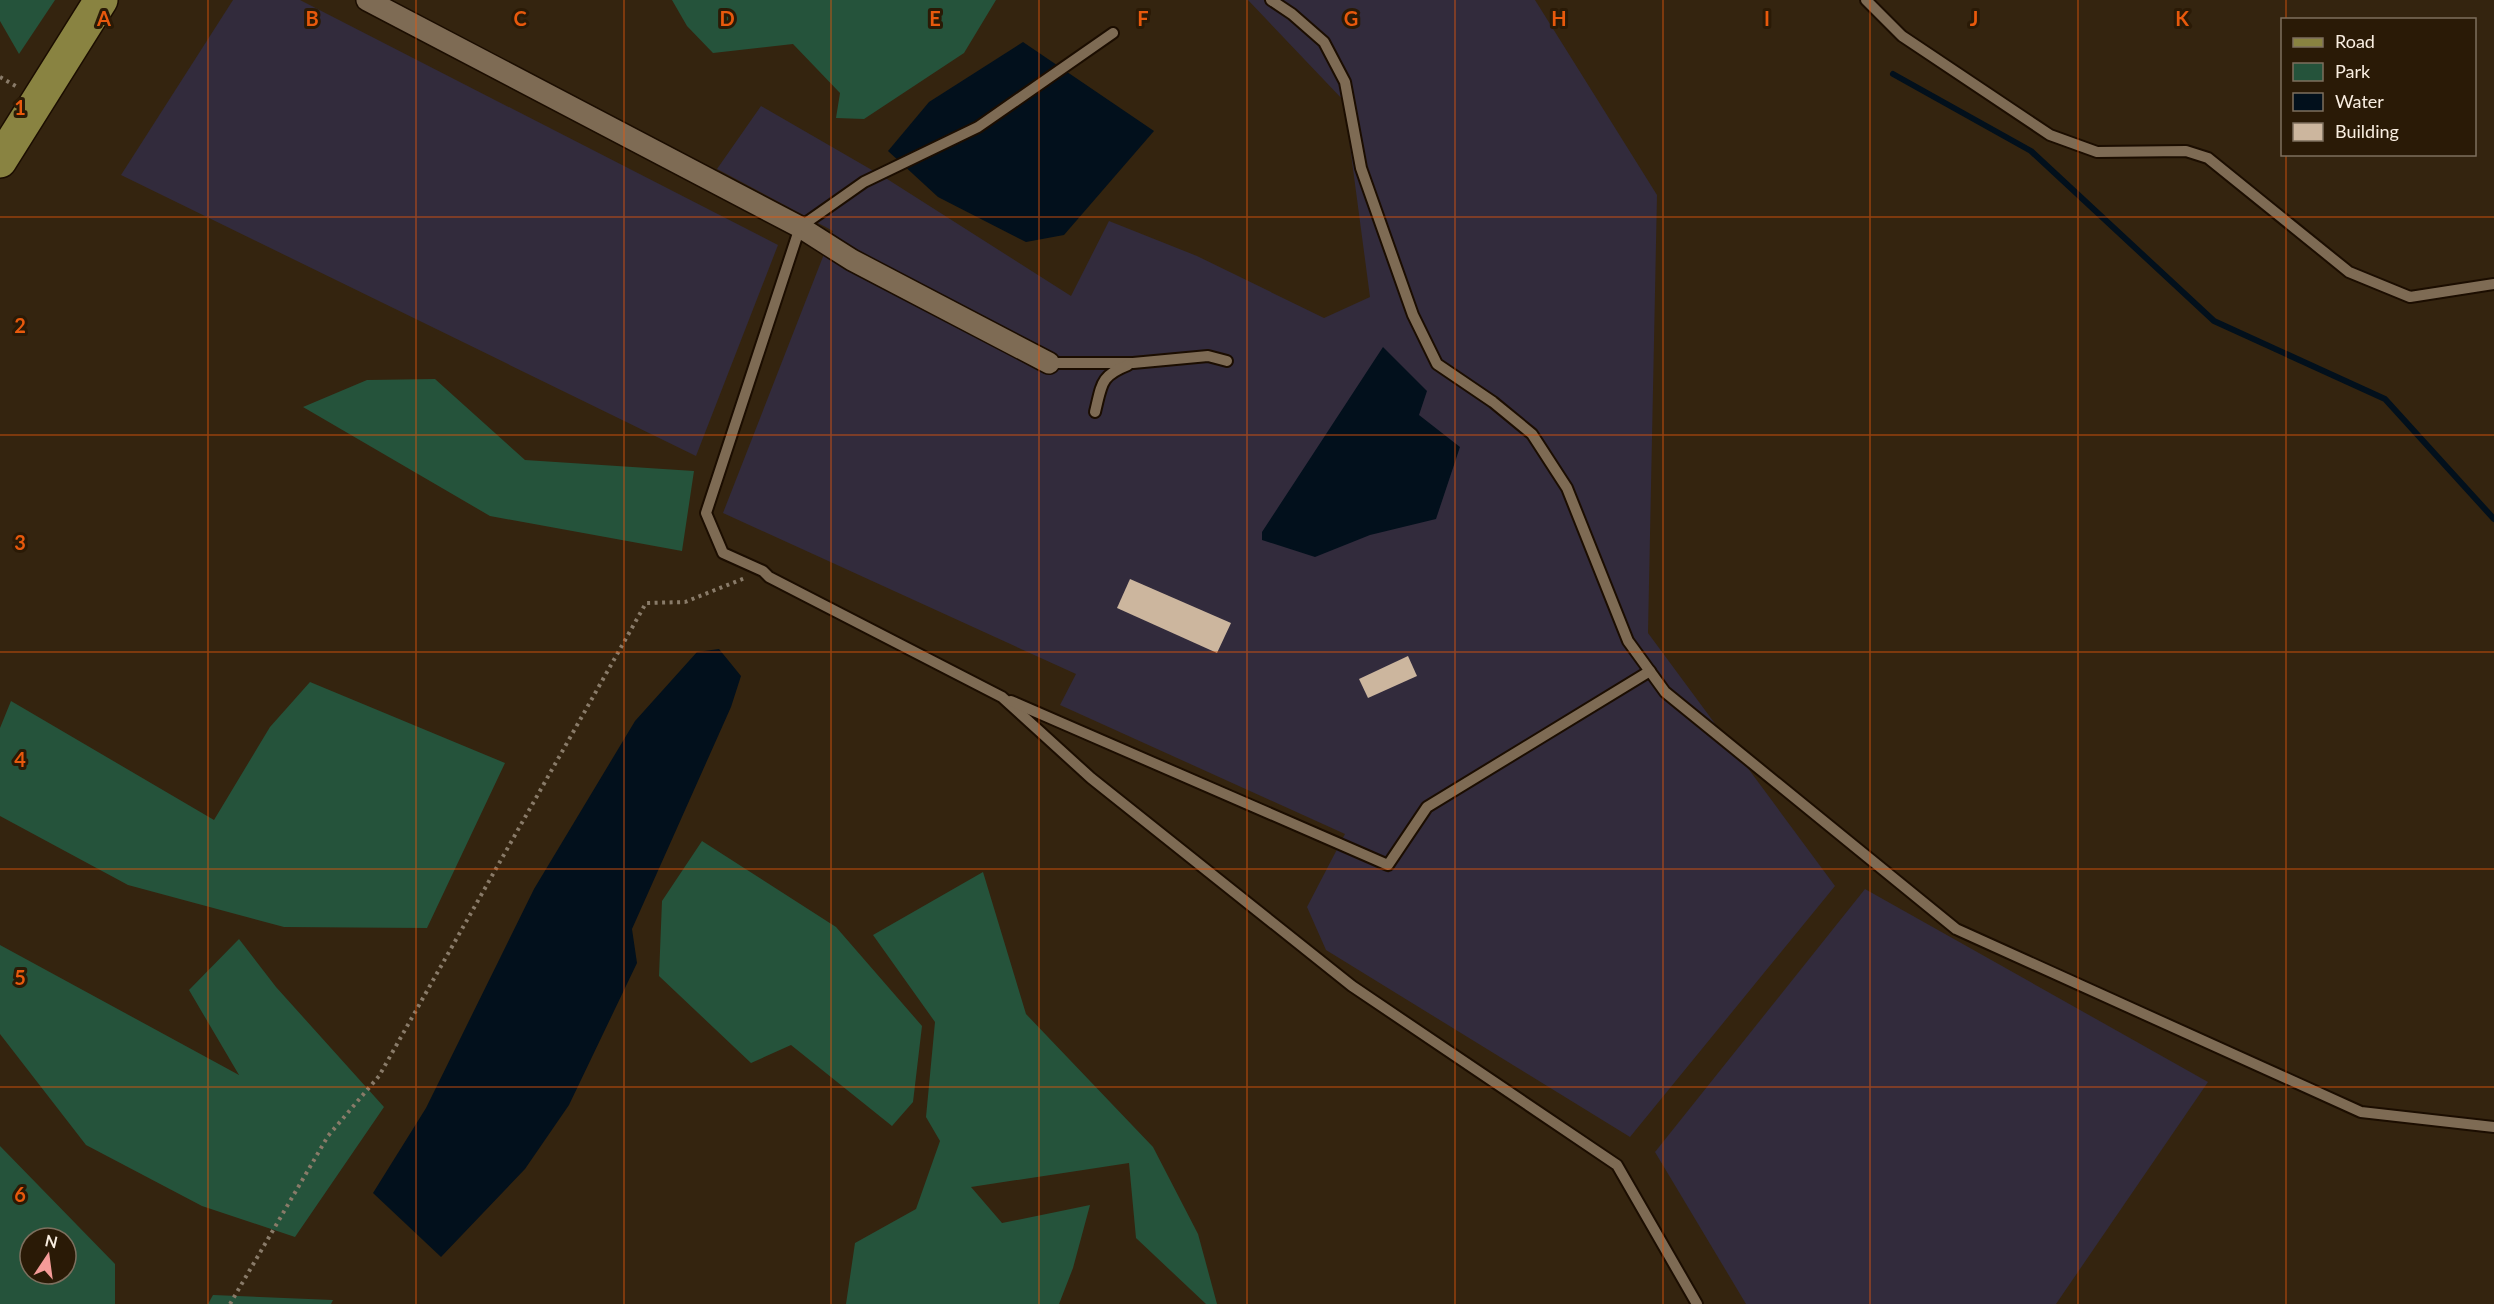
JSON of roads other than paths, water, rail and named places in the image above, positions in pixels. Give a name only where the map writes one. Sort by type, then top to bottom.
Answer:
[{"type":"main road","points":[[0,161],[101,0]]},
{"type":"street","points":[[367,0],[800,227],[852,260],[1049,363]]},
{"type":"lane","points":[[1271,0],[1292,14],[1324,42],[1345,82],[1361,168],[1413,315],[1437,364],[1493,402],[1533,434],[1567,488],[1628,641],[1665,692],[1956,929],[2361,1112],[2494,1127]]},
{"type":"lane","points":[[1866,0],[1902,36],[2050,135],[2097,152],[2186,151],[2208,158],[2349,272],[2410,297],[2494,284]]},
{"type":"lane","points":[[1113,33],[978,127],[864,182],[800,227],[706,513],[723,553],[763,571],[769,577],[1002,697],[1388,865],[1427,807],[1650,671]]},
{"type":"lane","points":[[1049,363],[1133,363],[1208,356],[1227,361]]},
{"type":"lane","points":[[1095,412],[1103,382],[1111,372],[1133,363]]},
{"type":"lane","points":[[1002,697],[1091,778],[1352,986],[1617,1165],[1697,1304]]},
{"type":"water","points":[[1023,42],[1154,131],[1064,235],[1026,242],[938,197],[888,151],[929,102]]},
{"type":"water","points":[[1383,347],[1427,391],[1419,415],[1460,447],[1436,519],[1370,535],[1315,557],[1262,540],[1262,532]]},
{"type":"water","points":[[719,649],[741,676],[731,707],[632,929],[637,963],[569,1105],[525,1169],[441,1257],[373,1193],[426,1108],[534,889],[635,721],[697,652]]},
{"type":"waterway","points":[[1893,74],[2031,151],[2214,321],[2385,399],[2494,519]]}]
